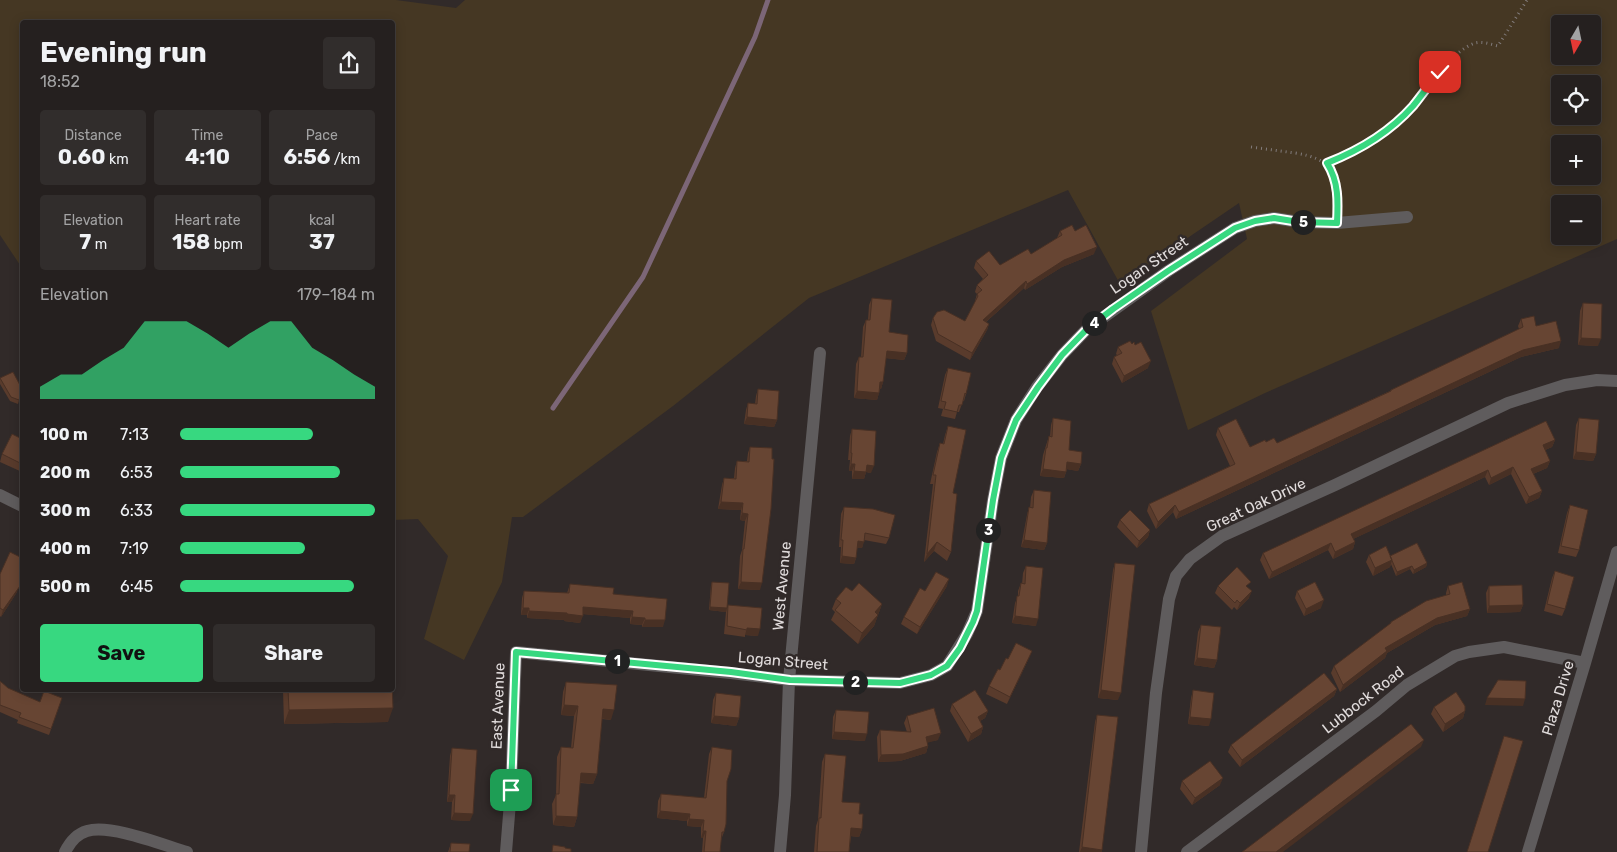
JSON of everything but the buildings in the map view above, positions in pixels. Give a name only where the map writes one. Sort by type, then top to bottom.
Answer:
[{"type":"street","name":"Logan Street","points":[[516,652],[731,672],[790,680],[900,683],[931,675],[947,666],[960,648],[977,611],[1001,458],[1016,420],[1062,355],[1087,329],[1168,271],[1235,228],[1255,221],[1274,218],[1299,222],[1337,223],[1407,217]]},
{"type":"street","name":"West Avenue","points":[[780,852],[785,795],[790,680],[820,353]]},
{"type":"street","name":"Great Oak Drive","points":[[1141,852],[1156,693],[1170,599],[1176,576],[1190,559],[1222,536],[1508,403],[1565,384],[1597,380],[1617,381]]},
{"type":"street","points":[[0,495],[20,505]]},
{"type":"street","name":"Plaza Drive","points":[[1528,852],[1586,663],[1617,552]]},
{"type":"street","name":"Lubbock Road","points":[[1187,852],[1369,717],[1407,685],[1454,656],[1504,647],[1586,663]]},
{"type":"street","name":"East Avenue","points":[[506,852],[511,790],[516,652]]},
{"type":"street","points":[[65,852],[75,838],[86,831],[93,830],[128,835],[187,852]]},
{"type":"path","points":[[1327,163],[1354,152],[1398,120],[1450,61],[1470,46],[1476,42],[1498,46],[1527,0]]},
{"type":"path","points":[[1251,147],[1309,155],[1327,163],[1332,170],[1337,190],[1337,223]]},
{"type":"shaded area","points":[[0,0],[396,0],[456,8],[465,0],[1617,0],[1617,239],[1265,393],[1188,430],[1151,311],[1247,239],[1239,203],[1120,284],[1068,190],[809,298],[673,406],[523,517],[512,517],[502,582],[464,660],[424,639],[448,556],[418,519],[395,520],[395,20],[20,20],[20,265],[0,235]]},
{"type":"waterway","points":[[553,408],[643,277],[755,37],[768,0]]},
{"type":"route","points":[[511,790],[516,652],[731,672],[790,680],[900,683],[931,675],[947,666],[960,648],[977,611],[1001,458],[1016,420],[1062,355],[1087,329],[1113,309],[1235,228],[1255,221],[1274,218],[1299,222],[1337,223],[1337,190],[1332,170],[1327,163],[1367,145],[1413,106],[1440,72]]}]
